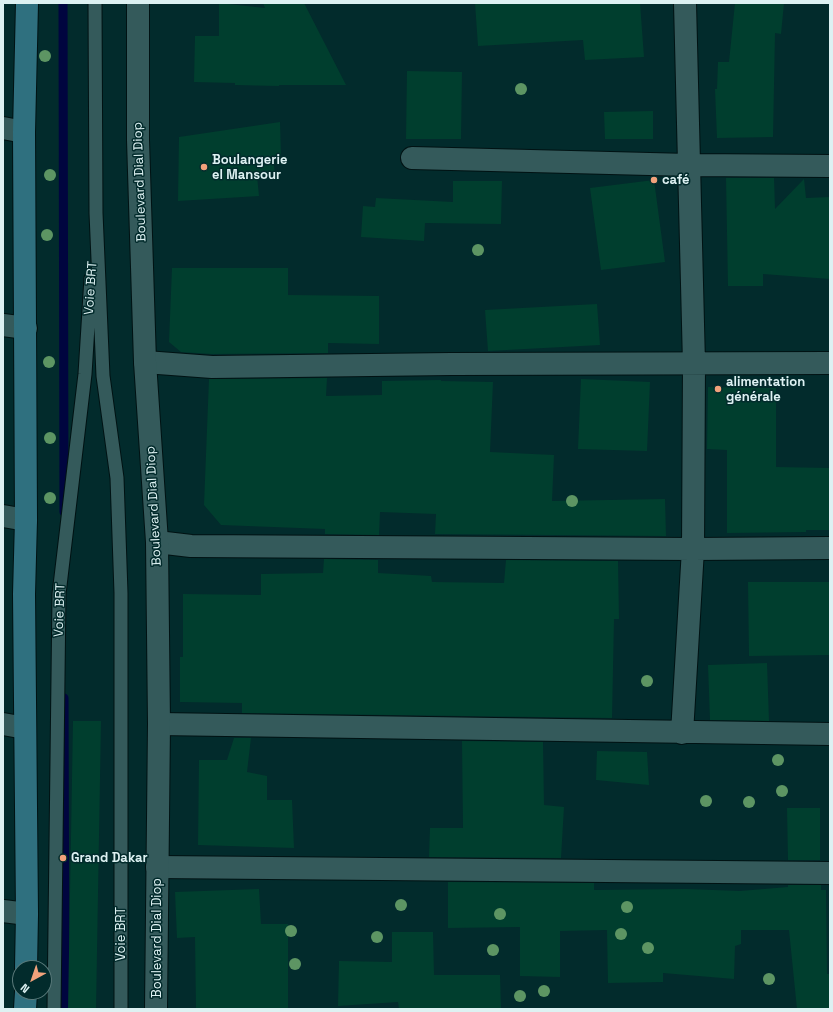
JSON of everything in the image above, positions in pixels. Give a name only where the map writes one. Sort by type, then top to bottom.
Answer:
[{"type":"main road","points":[[26,3],[24,132],[26,520],[24,594],[26,960]]},
{"type":"street","name":"Boulevard Dial Diop","points":[[138,3],[138,140],[145,362],[157,542],[158,724],[156,1009]]},
{"type":"street","points":[[682,732],[693,549],[694,364],[685,3]]},
{"type":"street","points":[[3,128],[24,132]]},
{"type":"street","points":[[412,158],[689,165],[830,166]]},
{"type":"street","points":[[3,325],[26,328]]},
{"type":"street","points":[[145,362],[212,367],[451,364],[830,364]]},
{"type":"street","points":[[3,516],[26,520]]},
{"type":"street","points":[[157,542],[191,546],[693,549],[830,548]]},
{"type":"street","points":[[3,724],[25,728]]},
{"type":"street","points":[[158,724],[830,734]]},
{"type":"street","points":[[157,867],[830,872]]},
{"type":"street","points":[[3,911],[27,914]]},
{"type":"lane","name":"Voie BRT","points":[[95,3],[96,213],[103,376],[117,478],[121,593],[121,1009]]},
{"type":"lane","name":"Voie BRT","points":[[54,1009],[59,594],[85,374],[96,213]]},
{"type":"building","points":[[219,3],[265,8],[263,3],[304,3],[346,85],[279,86],[194,82],[195,36],[219,36]]},
{"type":"building","points":[[475,3],[640,3],[644,57],[585,60],[583,40],[478,46]]},
{"type":"building","points":[[735,3],[784,3],[781,34],[775,33],[773,137],[717,138],[715,89],[717,89],[718,62],[729,62]]},
{"type":"building","points":[[407,71],[462,72],[461,139],[406,139]]},
{"type":"building","points":[[653,111],[653,139],[605,139],[604,112]]},
{"type":"building","points":[[280,122],[281,156],[273,159],[275,173],[257,176],[259,196],[178,201],[179,137]]},
{"type":"building","points":[[726,178],[774,178],[775,209],[804,179],[806,198],[830,197],[830,279],[763,274],[763,286],[728,286]]},
{"type":"building","points":[[654,180],[665,262],[601,270],[590,188]]},
{"type":"building","points":[[453,181],[502,181],[501,224],[425,223],[424,241],[361,237],[363,206],[375,207],[376,198],[453,202]]},
{"type":"building","points":[[172,268],[288,268],[288,295],[379,296],[379,344],[328,343],[328,353],[212,354],[181,352],[169,342]]},
{"type":"building","points":[[597,304],[600,345],[488,351],[485,310]]},
{"type":"building","points":[[327,378],[326,396],[382,395],[382,381],[441,380],[493,382],[490,452],[554,455],[552,501],[665,499],[666,536],[435,534],[436,514],[380,512],[379,535],[325,534],[325,529],[221,525],[204,505],[209,379]]},
{"type":"building","points":[[581,379],[650,382],[647,451],[578,449]]},
{"type":"building","points":[[708,387],[776,388],[776,467],[830,468],[830,530],[806,530],[806,532],[727,533],[727,450],[707,449]]},
{"type":"building","points":[[324,559],[378,560],[378,573],[431,576],[432,582],[504,583],[506,560],[618,561],[619,619],[614,619],[612,718],[242,713],[242,703],[180,702],[180,657],[183,657],[183,594],[261,595],[261,574],[323,573]]},
{"type":"building","points":[[748,582],[830,582],[830,655],[749,656]]},
{"type":"building","points":[[767,663],[769,721],[710,720],[708,665]]},
{"type":"building","points":[[73,721],[101,721],[96,1009],[68,1009]]},
{"type":"building","points":[[234,738],[251,738],[247,772],[267,776],[267,800],[292,800],[294,848],[198,845],[199,760],[227,760]]},
{"type":"building","points":[[462,741],[543,742],[544,805],[564,807],[561,858],[429,857],[430,828],[463,828]]},
{"type":"building","points":[[597,751],[647,752],[649,785],[596,780]]},
{"type":"building","points":[[787,808],[820,808],[820,860],[788,860]]},
{"type":"building","points":[[448,882],[594,883],[594,890],[686,889],[740,891],[788,887],[788,885],[821,885],[821,890],[826,890],[827,974],[830,974],[830,1009],[797,1009],[789,930],[741,930],[741,944],[735,946],[734,979],[663,973],[663,982],[608,983],[607,930],[560,931],[560,977],[520,976],[520,927],[448,928]]},
{"type":"building","points":[[259,889],[261,924],[288,924],[288,1008],[196,1009],[195,937],[177,938],[175,892]]},
{"type":"building","points":[[392,932],[433,932],[434,975],[500,975],[501,1009],[399,1009],[398,1002],[338,1006],[339,961],[392,962]]},
{"type":"waterway","points":[[63,3],[64,512]]},
{"type":"waterway","points":[[64,698],[65,1009]]},
{"type":"place","name":"Boulangerie el Mansour","points":[[204,167]]},
{"type":"place","name":"café","points":[[654,180]]},
{"type":"place","name":"alimentation générale","points":[[718,389]]},
{"type":"place","name":"Grand Dakar","points":[[63,858]]}]
